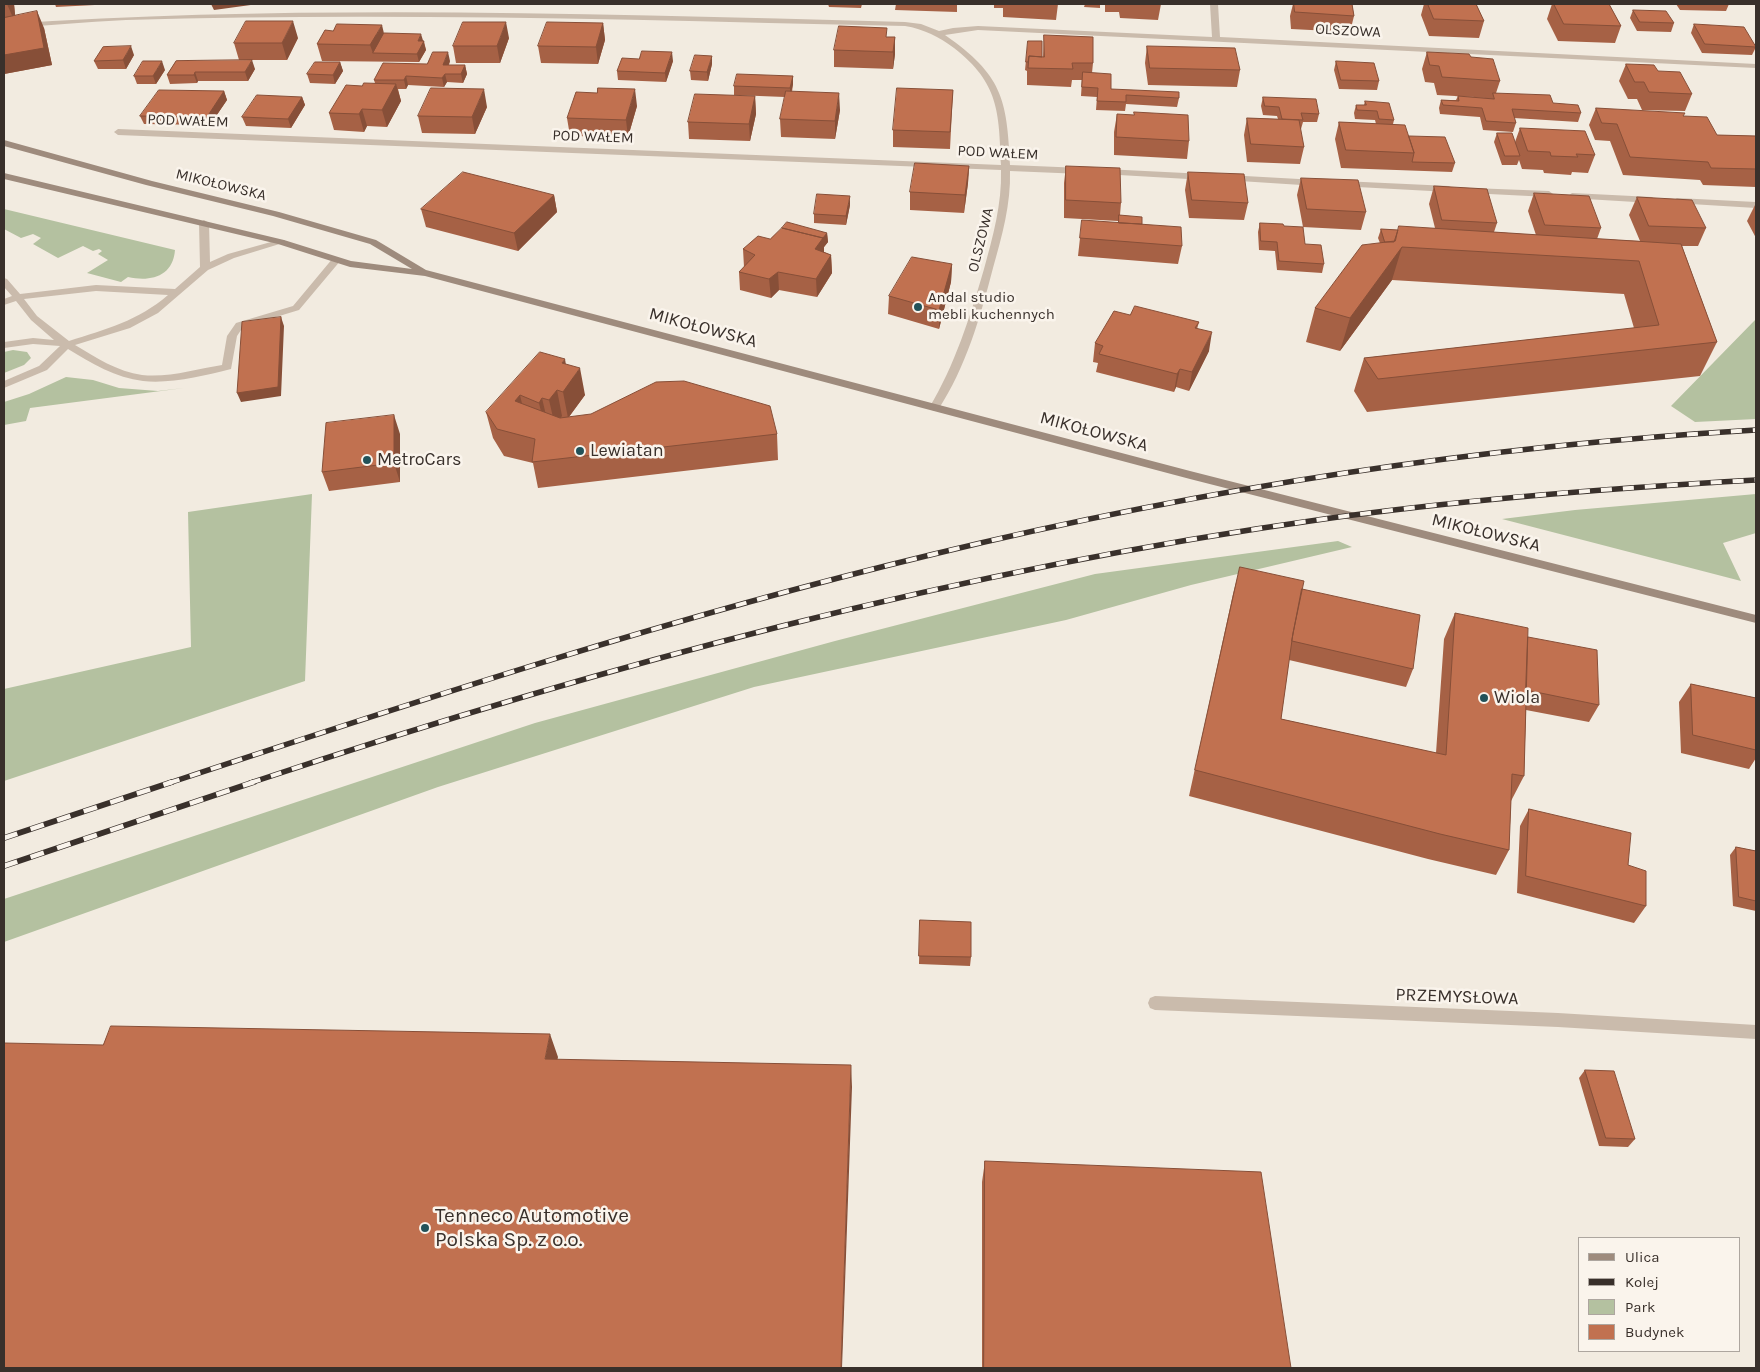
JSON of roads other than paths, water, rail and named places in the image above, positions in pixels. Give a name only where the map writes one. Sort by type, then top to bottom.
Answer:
[{"type":"main road","name":"MIKOŁOWSKA","points":[[4,143],[105,171],[276,214],[373,242],[425,272]]},
{"type":"main road","name":"MIKOŁOWSKA","points":[[4,176],[281,242],[350,264],[425,272],[934,408],[1421,535],[1756,619]]},
{"type":"street","points":[[1214,4],[1216,38]]},
{"type":"street","name":"OLSZOWA","points":[[4,26],[124,18],[260,17],[280,11],[588,13],[905,24],[940,34],[983,72],[994,88],[1002,115],[1006,167],[1001,225],[972,328],[950,382],[934,408]]},
{"type":"street","name":"OLSZOWA","points":[[940,34],[953,30],[978,28],[1216,38],[1756,66]]},
{"type":"street","name":"POD WAŁEM","points":[[118,132],[1006,167],[1211,177]]},
{"type":"street","points":[[1220,178],[1657,200]]},
{"type":"street","points":[[1667,200],[1756,205]]},
{"type":"street","points":[[204,223],[205,268]]},
{"type":"street","points":[[4,345],[33,341],[68,344],[126,326],[156,312],[176,292],[205,268],[231,256],[281,242]]},
{"type":"street","points":[[4,281],[34,318],[68,344],[115,371],[136,377],[162,377],[227,367],[232,336],[239,325],[296,308],[336,260]]},
{"type":"street","points":[[4,302],[18,297],[96,288],[176,292]]},
{"type":"street","points":[[4,385],[43,368],[68,344]]},
{"type":"street","name":"PRZEMYSŁOWA","points":[[1155,1003],[1558,1020],[1756,1032]]},
{"type":"railway","points":[[169,783],[452,691],[642,633],[834,579],[1032,531],[1237,491],[1444,459],[1652,437],[1756,430]]},
{"type":"railway","points":[[250,783],[382,740],[647,662],[781,626],[915,594],[1051,565],[1187,540],[1378,512],[1540,495],[1756,480]]},
{"type":"railway","points":[[4,866],[254,782]]},
{"type":"railway","points":[[4,838],[169,783]]},
{"type":"place","name":"Andal studio mebli kuchennych","points":[[918,307]]},
{"type":"place","name":"Lewiatan","points":[[580,451]]},
{"type":"place","name":"MetroCars","points":[[367,460]]},
{"type":"place","name":"Wiola","points":[[1484,698]]},
{"type":"place","name":"Tenneco Automotive Polska Sp. z o.o.","points":[[425,1228]]}]
